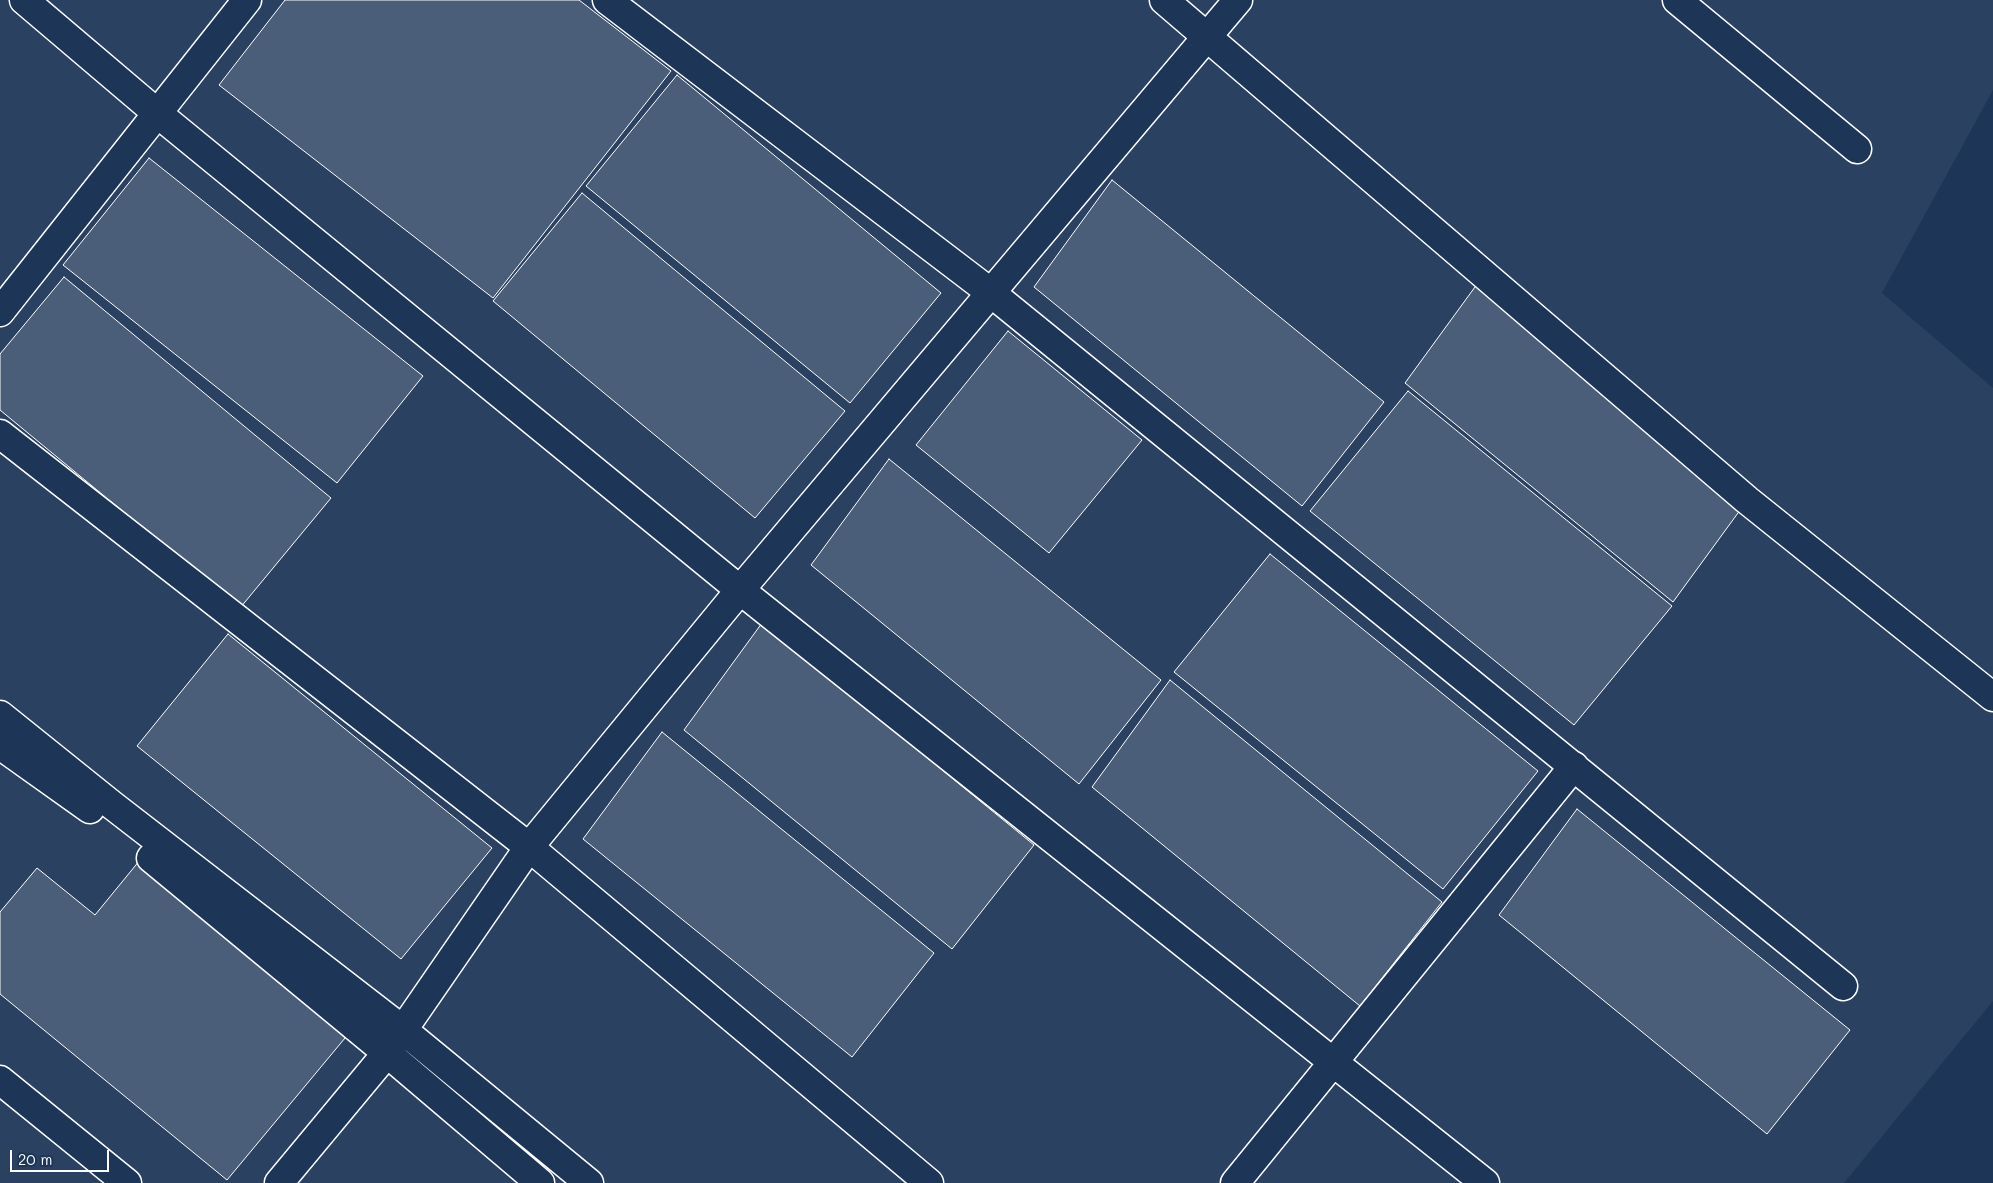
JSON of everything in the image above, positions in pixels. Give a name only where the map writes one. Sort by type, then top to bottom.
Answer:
[{"type":"street","points":[[24,0],[157,113],[740,590],[1485,1183]]},
{"type":"street","points":[[0,312],[246,0]]},
{"type":"street","points":[[607,0],[990,292],[1843,986]]},
{"type":"street","points":[[1164,0],[1209,36],[1747,500],[1993,697]]},
{"type":"street","points":[[279,1183],[388,1053],[529,847],[740,590],[1238,0]]},
{"type":"street","points":[[1677,0],[1856,149]]},
{"type":"street","points":[[0,434],[529,847],[929,1183]]},
{"type":"street","points":[[0,715],[112,805],[403,1030],[589,1183]]},
{"type":"street","points":[[0,745],[105,820],[388,1053],[540,1183]]},
{"type":"street","points":[[1235,1183],[1574,766]]},
{"type":"street","points":[[0,1080],[127,1183]]},
{"type":"shaded area","points":[[0,0],[1993,0],[1993,90],[1882,293],[1993,388],[1993,1001],[1844,1183],[0,1183]]},
{"type":"building","points":[[285,0],[579,0],[671,71],[493,298],[219,85]]},
{"type":"building","points":[[677,75],[941,293],[850,403],[586,186]]},
{"type":"building","points":[[149,158],[423,376],[337,483],[63,265]]},
{"type":"building","points":[[1112,180],[1384,402],[1302,506],[1034,287]]},
{"type":"building","points":[[582,193],[845,411],[755,518],[493,301]]},
{"type":"building","points":[[1483,276],[1746,502],[1673,602],[1405,383]]},
{"type":"building","points":[[64,277],[331,498],[240,608],[0,410],[0,354]]},
{"type":"building","points":[[1008,331],[1142,440],[1049,553],[916,445]]},
{"type":"building","points":[[1408,391],[1672,606],[1574,725],[1310,511]]},
{"type":"building","points":[[889,459],[1161,680],[1079,784],[811,565]]},
{"type":"building","points":[[1270,554],[1538,771],[1443,889],[1174,672]]},
{"type":"building","points":[[762,623],[1034,845],[952,949],[684,730]]},
{"type":"building","points":[[228,634],[492,848],[401,959],[137,746]]},
{"type":"building","points":[[1170,680],[1442,902],[1360,1006],[1092,787]]},
{"type":"building","points":[[662,732],[934,953],[852,1057],[583,839]]},
{"type":"building","points":[[1577,809],[1850,1030],[1767,1134],[1499,915]]},
{"type":"building","points":[[140,860],[350,1032],[227,1180],[0,994],[0,912],[37,868],[95,915]]}]
